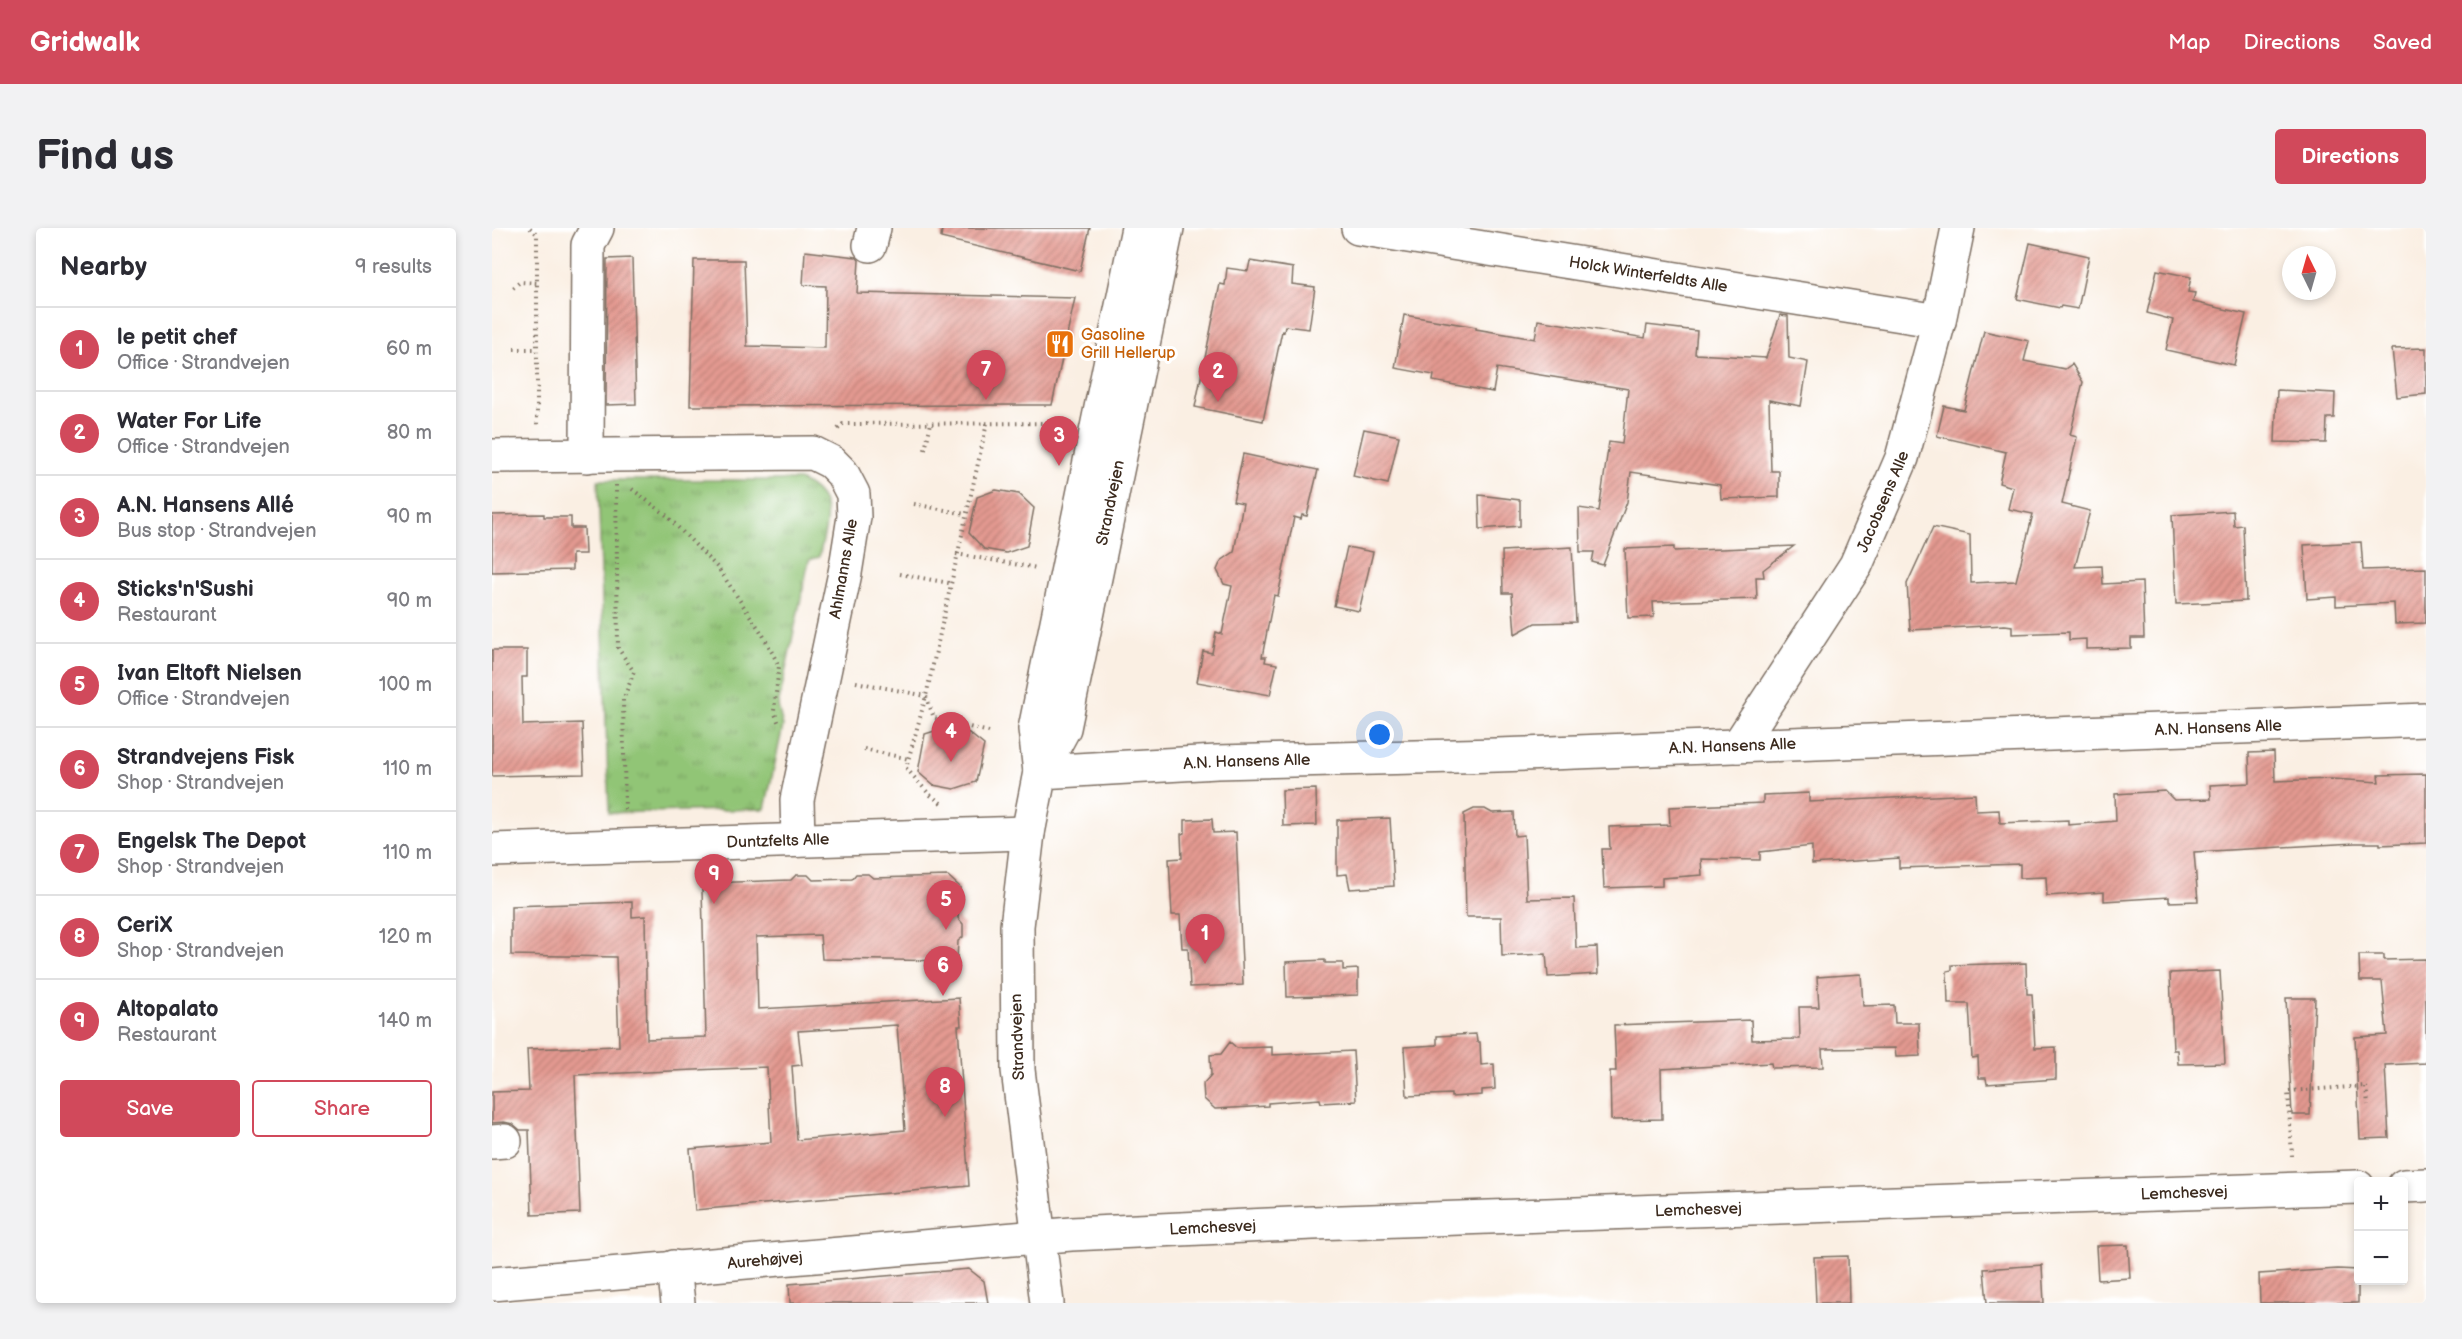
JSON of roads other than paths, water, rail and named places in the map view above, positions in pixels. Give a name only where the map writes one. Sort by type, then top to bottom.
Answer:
[{"type":"street","points":[[492,456],[537,456],[602,462],[588,245],[597,228]]},
{"type":"street","name":"Strandvejen","points":[[1047,1303],[1018,1070],[1017,926],[1028,833],[1040,771],[1035,729],[1138,228]]},
{"type":"street","name":"Strandvejen","points":[[1040,771],[1064,728],[1167,228]]},
{"type":"street","name":"Holck Winterfeldts Alle","points":[[1358,228],[1939,321]]},
{"type":"street","name":"Jacobsens Alle","points":[[1738,746],[1856,565],[1902,458],[1939,321],[1958,228]]},
{"type":"street","name":"Ahlmanns Alle","points":[[602,462],[680,453],[813,453],[831,462],[842,473],[853,494],[854,517],[845,573],[797,800],[798,840]]},
{"type":"street","name":"A.N. Hansens Alle","points":[[1040,771],[1216,762],[1497,755],[2426,720]]},
{"type":"street","name":"Duntzfelts Alle","points":[[492,850],[1028,833]]},
{"type":"street","points":[[2408,1186],[2426,1185]]},
{"type":"street","name":"Lemchesvej","points":[[1038,1236],[1325,1223],[2354,1187]]},
{"type":"street","name":"Aurehøjvej","points":[[492,1284],[1038,1236]]},
{"type":"street","points":[[674,1267],[678,1303]]},
{"type":"place","name":"Gasoline Grill Hellerup","points":[[1060,344]]},
{"type":"place","name":"Engelsk The Depot","points":[[986,400]]},
{"type":"place","name":"Water For Life","points":[[1218,402]]},
{"type":"place","name":"A.N. Hansens Allé","points":[[1059,466]]},
{"type":"place","name":"Sticks'n'Sushi","points":[[951,762]]},
{"type":"place","name":"Altopalato","points":[[714,904]]},
{"type":"place","name":"Ivan Eltoft Nielsen","points":[[946,930]]},
{"type":"place","name":"le petit chef","points":[[1205,964]]},
{"type":"place","name":"Strandvejens Fisk","points":[[943,996]]},
{"type":"place","name":"CeriX","points":[[945,1117]]}]
